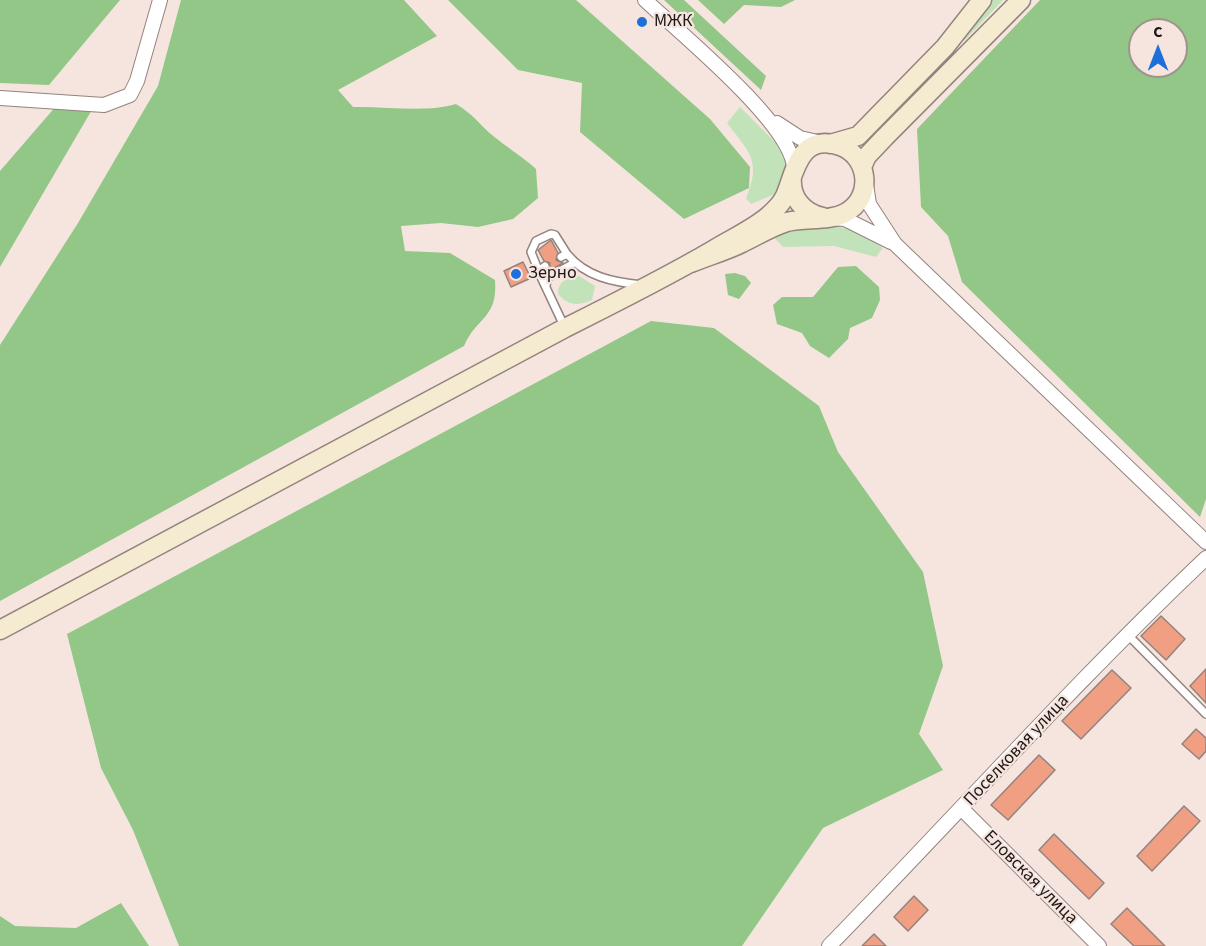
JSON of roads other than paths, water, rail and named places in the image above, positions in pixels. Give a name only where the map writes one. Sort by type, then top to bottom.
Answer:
[{"type":"main road","points":[[0,630],[691,263],[760,222],[776,208],[785,196],[794,166],[808,150],[858,136],[945,47],[982,0]]},
{"type":"main road","points":[[691,263],[740,244],[786,222],[841,216],[852,209],[863,192],[867,156],[1021,0]]},
{"type":"main road","points":[[829,144],[846,149],[864,173]]},
{"type":"main road","points":[[794,166],[791,184],[798,203],[811,214],[827,218]]},
{"type":"street","points":[[0,98],[105,105],[118,102],[130,95],[137,81],[160,0]]},
{"type":"street","points":[[645,0],[768,117],[800,138],[829,144]]},
{"type":"street","points":[[768,117],[788,145],[794,166]]},
{"type":"street","points":[[864,173],[869,204],[895,244],[1206,542]]},
{"type":"street","points":[[827,218],[845,219],[895,244]]},
{"type":"street","name":"Поселковая улица","points":[[829,946],[962,809],[1126,633],[1206,558]]},
{"type":"street","name":"Еловская улица","points":[[962,809],[1099,946]]},
{"type":"lane","points":[[565,328],[546,286],[540,265],[530,249],[536,241],[551,234],[561,250],[574,263],[606,280],[650,285]]},
{"type":"lane","points":[[546,286],[547,278],[574,263]]},
{"type":"lane","points":[[1126,633],[1206,714]]},
{"type":"place","name":"МЖК","points":[[642,22]]},
{"type":"place","name":"Зерно","points":[[516,274]]}]
